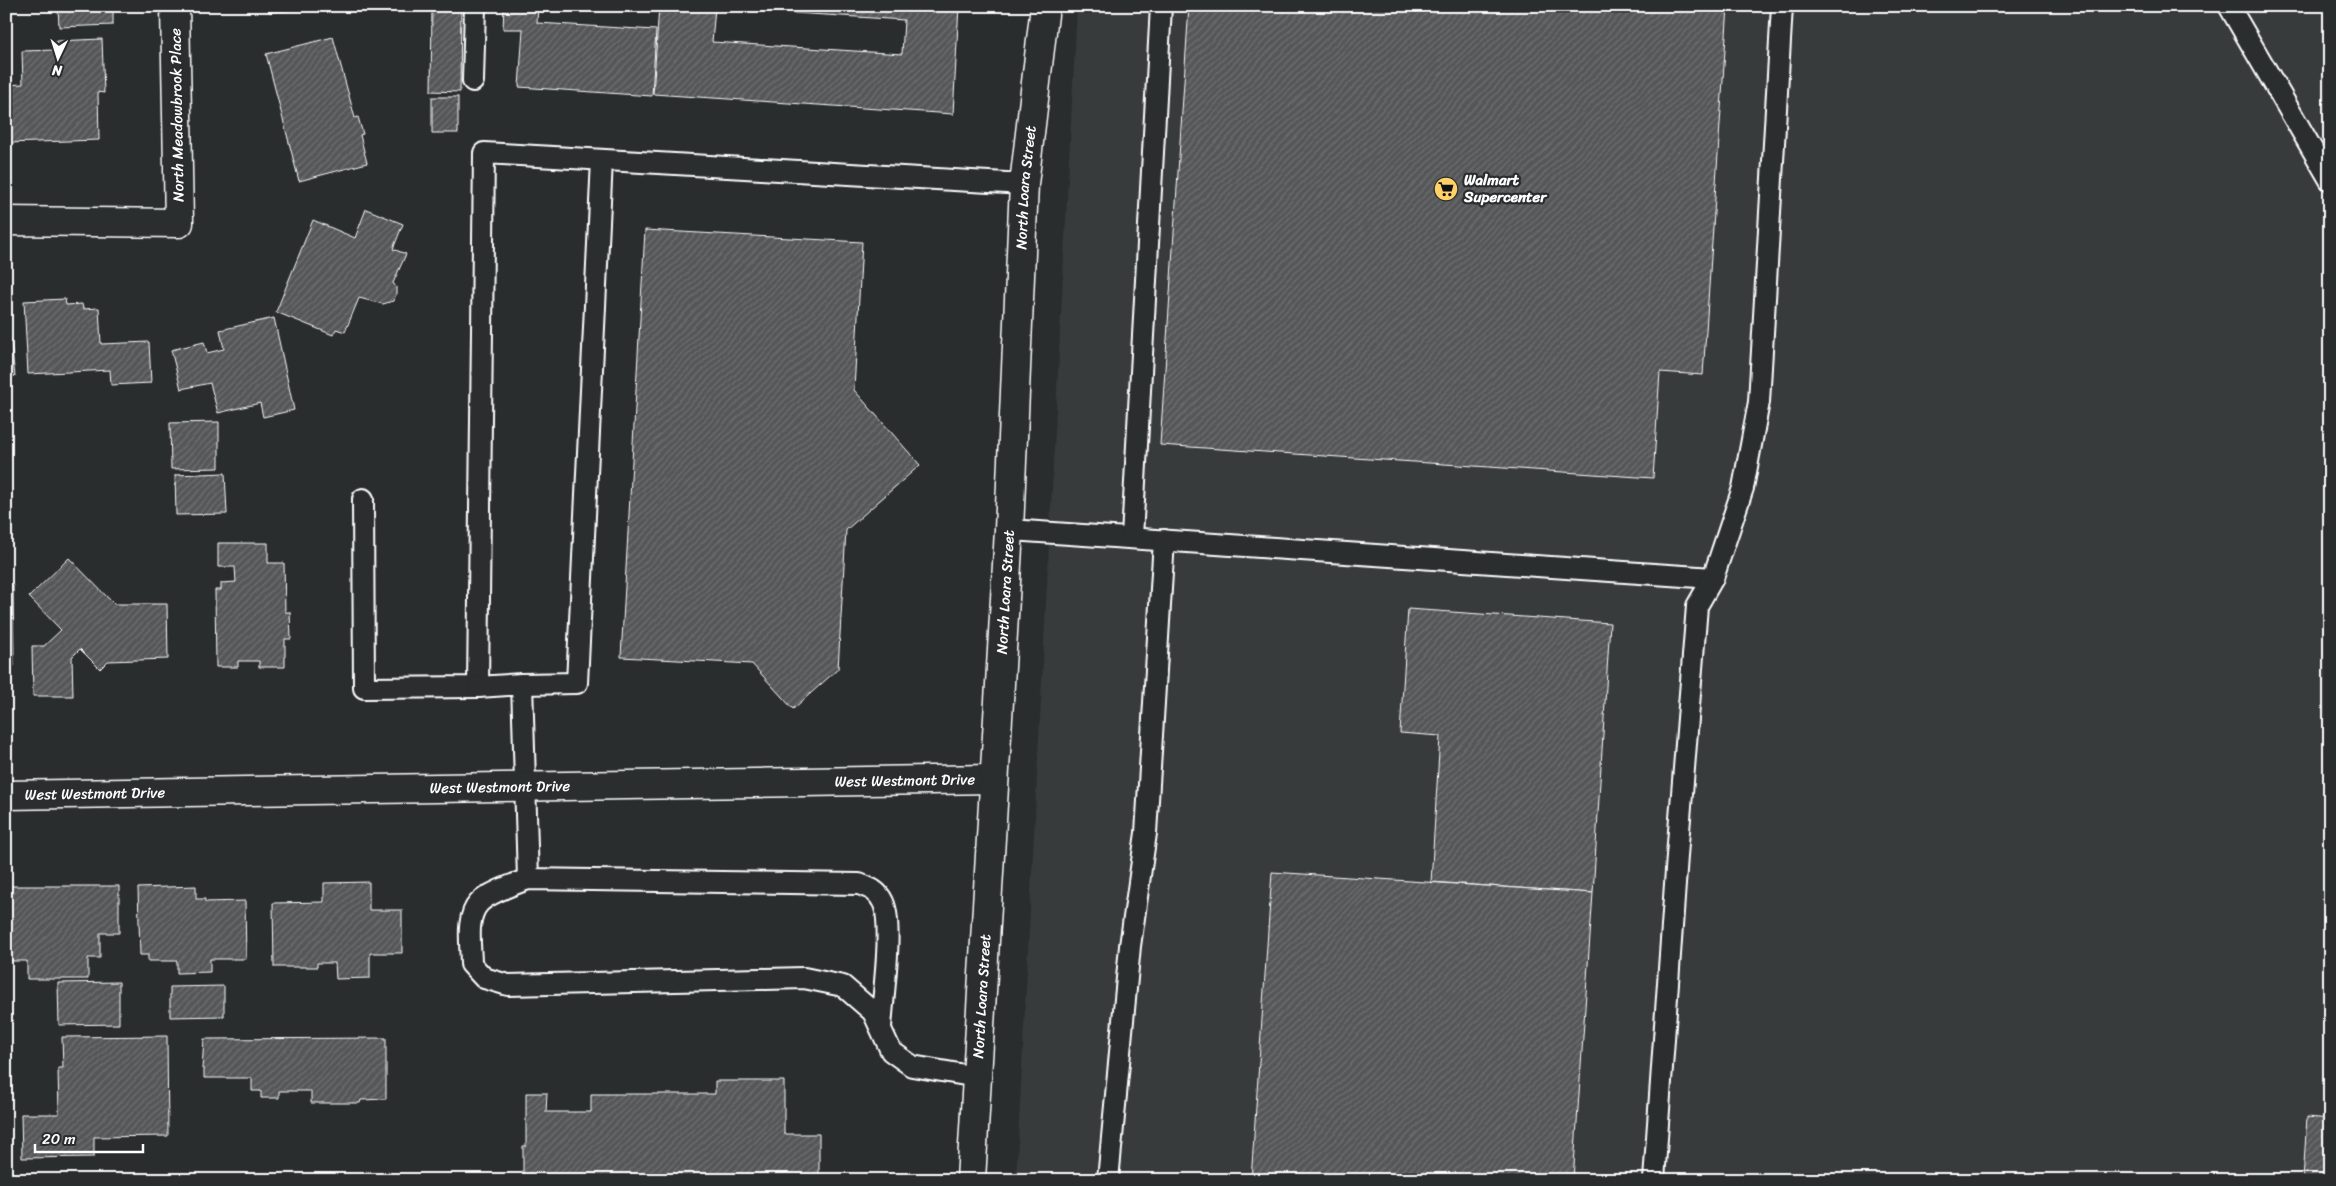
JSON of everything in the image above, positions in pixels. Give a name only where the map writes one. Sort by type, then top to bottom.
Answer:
[{"type":"street","name":"North Meadowbrook Place","points":[[6,221],[179,223],[175,6]]},
{"type":"street","name":"North Loara Street","points":[[971,1180],[1009,530],[1024,184],[1045,6]]},
{"type":"street","name":"West Westmont Drive","points":[[6,795],[994,779]]},
{"type":"lane","points":[[473,81],[475,6]]},
{"type":"lane","points":[[1132,538],[1162,6]]},
{"type":"lane","points":[[1654,1180],[1697,606],[1713,578],[1743,488],[1759,402],[1782,6]]},
{"type":"lane","points":[[2229,6],[2330,180]]},
{"type":"lane","points":[[478,687],[484,153],[1024,184]]},
{"type":"lane","points":[[364,499],[364,688],[478,687],[577,683],[602,160]]},
{"type":"lane","points":[[1009,530],[1713,578]]},
{"type":"lane","points":[[1108,1180],[1130,946],[1146,833],[1164,540]]},
{"type":"lane","points":[[522,684],[528,879]]},
{"type":"lane","points":[[880,1029],[888,926],[884,903],[875,890],[859,884],[528,879],[504,888],[479,903],[470,924],[471,964],[484,978],[508,985],[804,978],[843,986],[873,1012],[880,1029],[891,1052],[912,1066],[977,1076]]},
{"type":"shaded area","points":[[1077,6],[2318,6],[2330,25],[2330,1180],[1016,1180]]},
{"type":"building","points":[[58,6],[113,6],[113,25],[59,27]]},
{"type":"building","points":[[262,6],[322,6],[322,9],[269,12],[268,9],[262,9]]},
{"type":"building","points":[[432,6],[461,6],[460,92],[431,91]]},
{"type":"building","points":[[504,6],[538,6],[537,23],[656,30],[652,96],[519,87],[523,29],[503,29]]},
{"type":"building","points":[[659,6],[959,6],[953,114],[653,94]],"holes":[[[715,8],[904,20],[902,54],[712,42]]]},
{"type":"building","name":"Walmart Supercenter","points":[[1189,6],[1728,6],[1703,375],[1660,372],[1653,478],[1160,445]]},
{"type":"building","points":[[333,37],[355,118],[358,117],[363,134],[360,135],[367,163],[299,181],[266,54]]},
{"type":"building","points":[[102,39],[104,93],[98,92],[99,140],[6,143],[6,85],[23,84],[22,51],[56,50],[56,41]]},
{"type":"building","points":[[432,97],[458,97],[458,133],[432,133]]},
{"type":"building","points":[[366,209],[403,224],[393,249],[406,254],[393,283],[396,287],[396,295],[393,301],[383,304],[359,298],[345,332],[336,329],[333,335],[276,312],[313,220],[355,238]]},
{"type":"building","points":[[645,230],[862,242],[854,390],[920,465],[846,530],[838,669],[793,709],[752,664],[621,657]]},
{"type":"building","points":[[65,299],[66,305],[82,304],[83,309],[99,308],[101,344],[149,342],[151,383],[111,385],[110,370],[28,374],[24,301]]},
{"type":"building","points":[[6,304],[15,376],[6,377]]},
{"type":"building","points":[[274,318],[294,410],[263,417],[260,403],[218,413],[210,383],[181,389],[171,350],[204,342],[207,353],[224,349],[220,330]]},
{"type":"building","points":[[219,422],[219,468],[171,469],[170,423]]},
{"type":"building","points":[[225,473],[227,514],[176,515],[175,475]]},
{"type":"building","points":[[218,543],[268,543],[268,563],[284,563],[285,612],[290,612],[291,639],[285,639],[285,667],[259,667],[259,661],[238,661],[238,667],[216,667],[215,590],[221,590],[221,583],[236,582],[235,567],[218,567]]},
{"type":"building","points":[[69,558],[114,604],[167,604],[168,659],[108,661],[100,669],[80,649],[72,657],[73,696],[33,696],[32,646],[44,646],[61,630],[29,597]]},
{"type":"building","points":[[6,585],[13,585],[14,666],[6,666]]},
{"type":"building","points":[[1408,609],[1610,623],[1593,893],[1431,882],[1440,736],[1400,733]]},
{"type":"building","points":[[1272,872],[1593,893],[1573,1180],[1251,1180]]},
{"type":"building","points":[[369,882],[369,910],[402,910],[402,953],[370,953],[370,978],[336,979],[335,963],[317,963],[317,967],[274,967],[273,903],[324,902],[324,883]]},
{"type":"building","points":[[6,886],[119,886],[119,933],[100,933],[100,958],[88,958],[88,979],[27,979],[27,961],[6,961]]},
{"type":"building","points":[[196,886],[196,899],[205,899],[205,902],[245,901],[246,959],[210,959],[210,972],[177,973],[177,961],[148,961],[148,955],[140,955],[138,888]]},
{"type":"building","points":[[119,982],[119,1024],[59,1025],[58,983]]},
{"type":"building","points":[[224,986],[224,1016],[170,1017],[170,987]]},
{"type":"building","points":[[167,1036],[168,1136],[94,1137],[94,1157],[22,1158],[21,1114],[59,1114],[58,1068],[63,1068],[62,1037]]},
{"type":"building","points":[[386,1038],[386,1099],[361,1100],[360,1103],[311,1103],[311,1091],[279,1091],[279,1098],[261,1098],[261,1091],[252,1091],[252,1078],[204,1078],[204,1069],[202,1069],[204,1039]]},
{"type":"building","points":[[715,1081],[784,1081],[784,1134],[819,1134],[819,1180],[523,1180],[523,1146],[526,1146],[526,1093],[547,1093],[546,1112],[591,1112],[591,1094],[715,1094]]},
{"type":"building","points":[[2307,1117],[2330,1119],[2330,1180],[2303,1180]]},
{"type":"place","name":"Walmart Supercenter","points":[[1446,189]]}]
